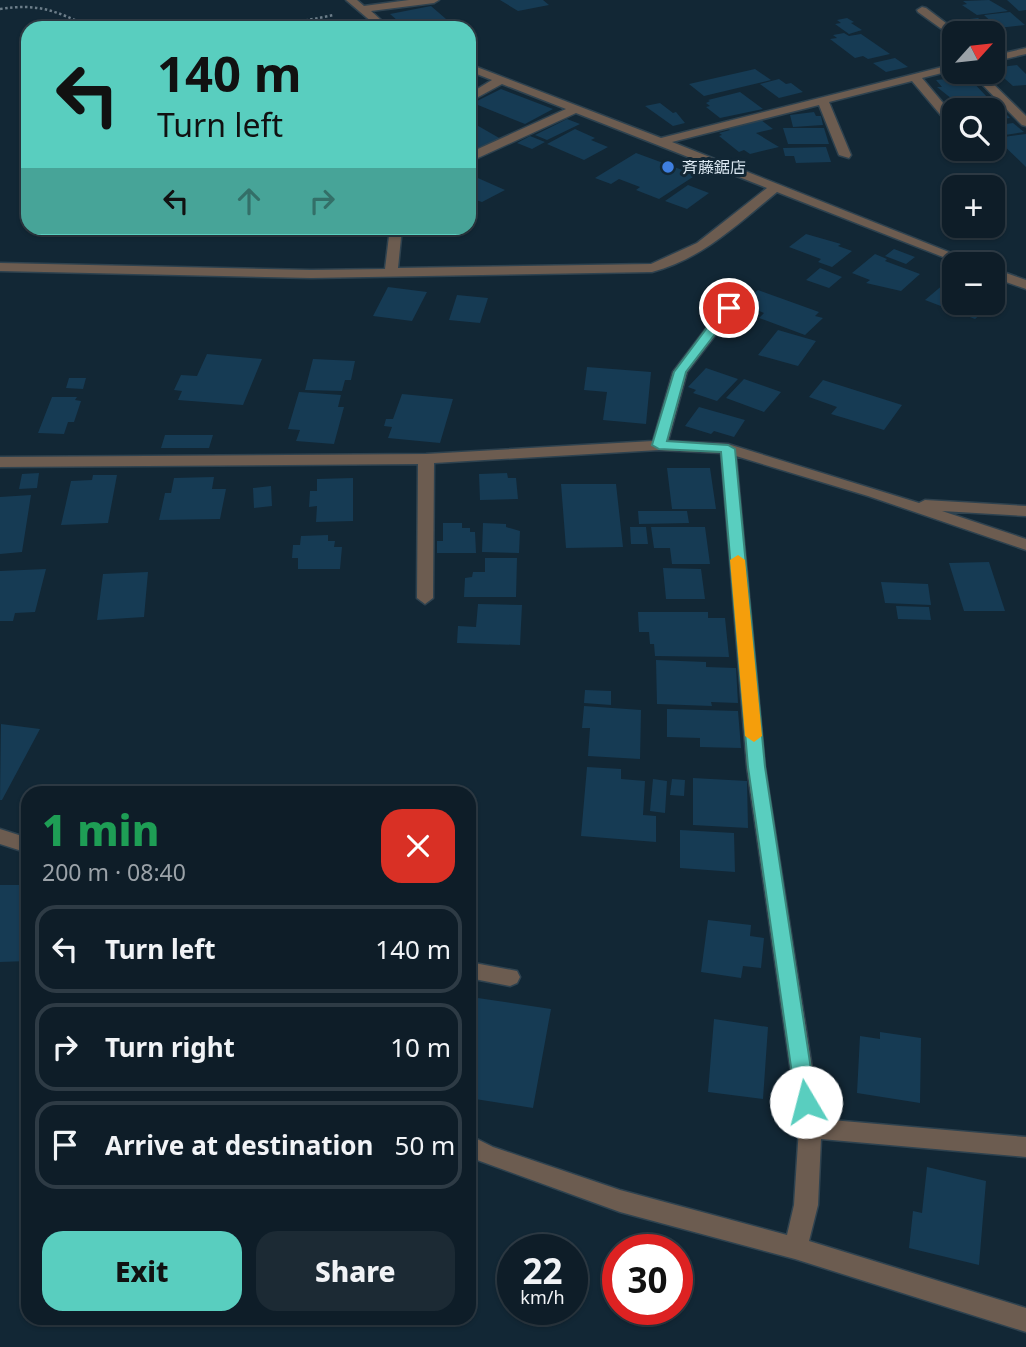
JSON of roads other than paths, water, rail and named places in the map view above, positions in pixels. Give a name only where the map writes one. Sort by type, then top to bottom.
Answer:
[{"type":"street","points":[[351,0],[376,21]]},
{"type":"street","points":[[361,9],[434,0]]},
{"type":"street","points":[[922,10],[942,24]]},
{"type":"street","points":[[1005,56],[1026,51]]},
{"type":"street","points":[[476,70],[942,252]]},
{"type":"street","points":[[663,141],[942,70]]},
{"type":"street","points":[[914,76],[942,110]]},
{"type":"street","points":[[476,95],[502,79]]},
{"type":"street","points":[[987,84],[1026,123]]},
{"type":"street","points":[[822,99],[845,155]]},
{"type":"street","points":[[476,155],[577,108]]},
{"type":"street","points":[[0,267],[311,274],[652,268],[672,263],[696,251],[774,188]]},
{"type":"street","points":[[391,273],[395,235]]},
{"type":"street","points":[[1005,277],[1026,285]]},
{"type":"street","points":[[659,445],[680,372],[729,308]]},
{"type":"street","points":[[0,462],[426,459],[659,445],[728,449],[907,504],[1026,545]]},
{"type":"street","points":[[728,449],[756,767],[810,1128],[806,1205],[794,1248]]},
{"type":"street","points":[[425,598],[426,459]]},
{"type":"street","points":[[907,504],[1026,511]]},
{"type":"street","points":[[0,836],[21,844]]},
{"type":"street","points":[[476,971],[510,977]]},
{"type":"street","points":[[810,1128],[1026,1147]]},
{"type":"street","points":[[476,1149],[620,1202],[794,1248],[1026,1320]]},
{"type":"place","name":"斉藤鋸店","points":[[668,167]]}]
